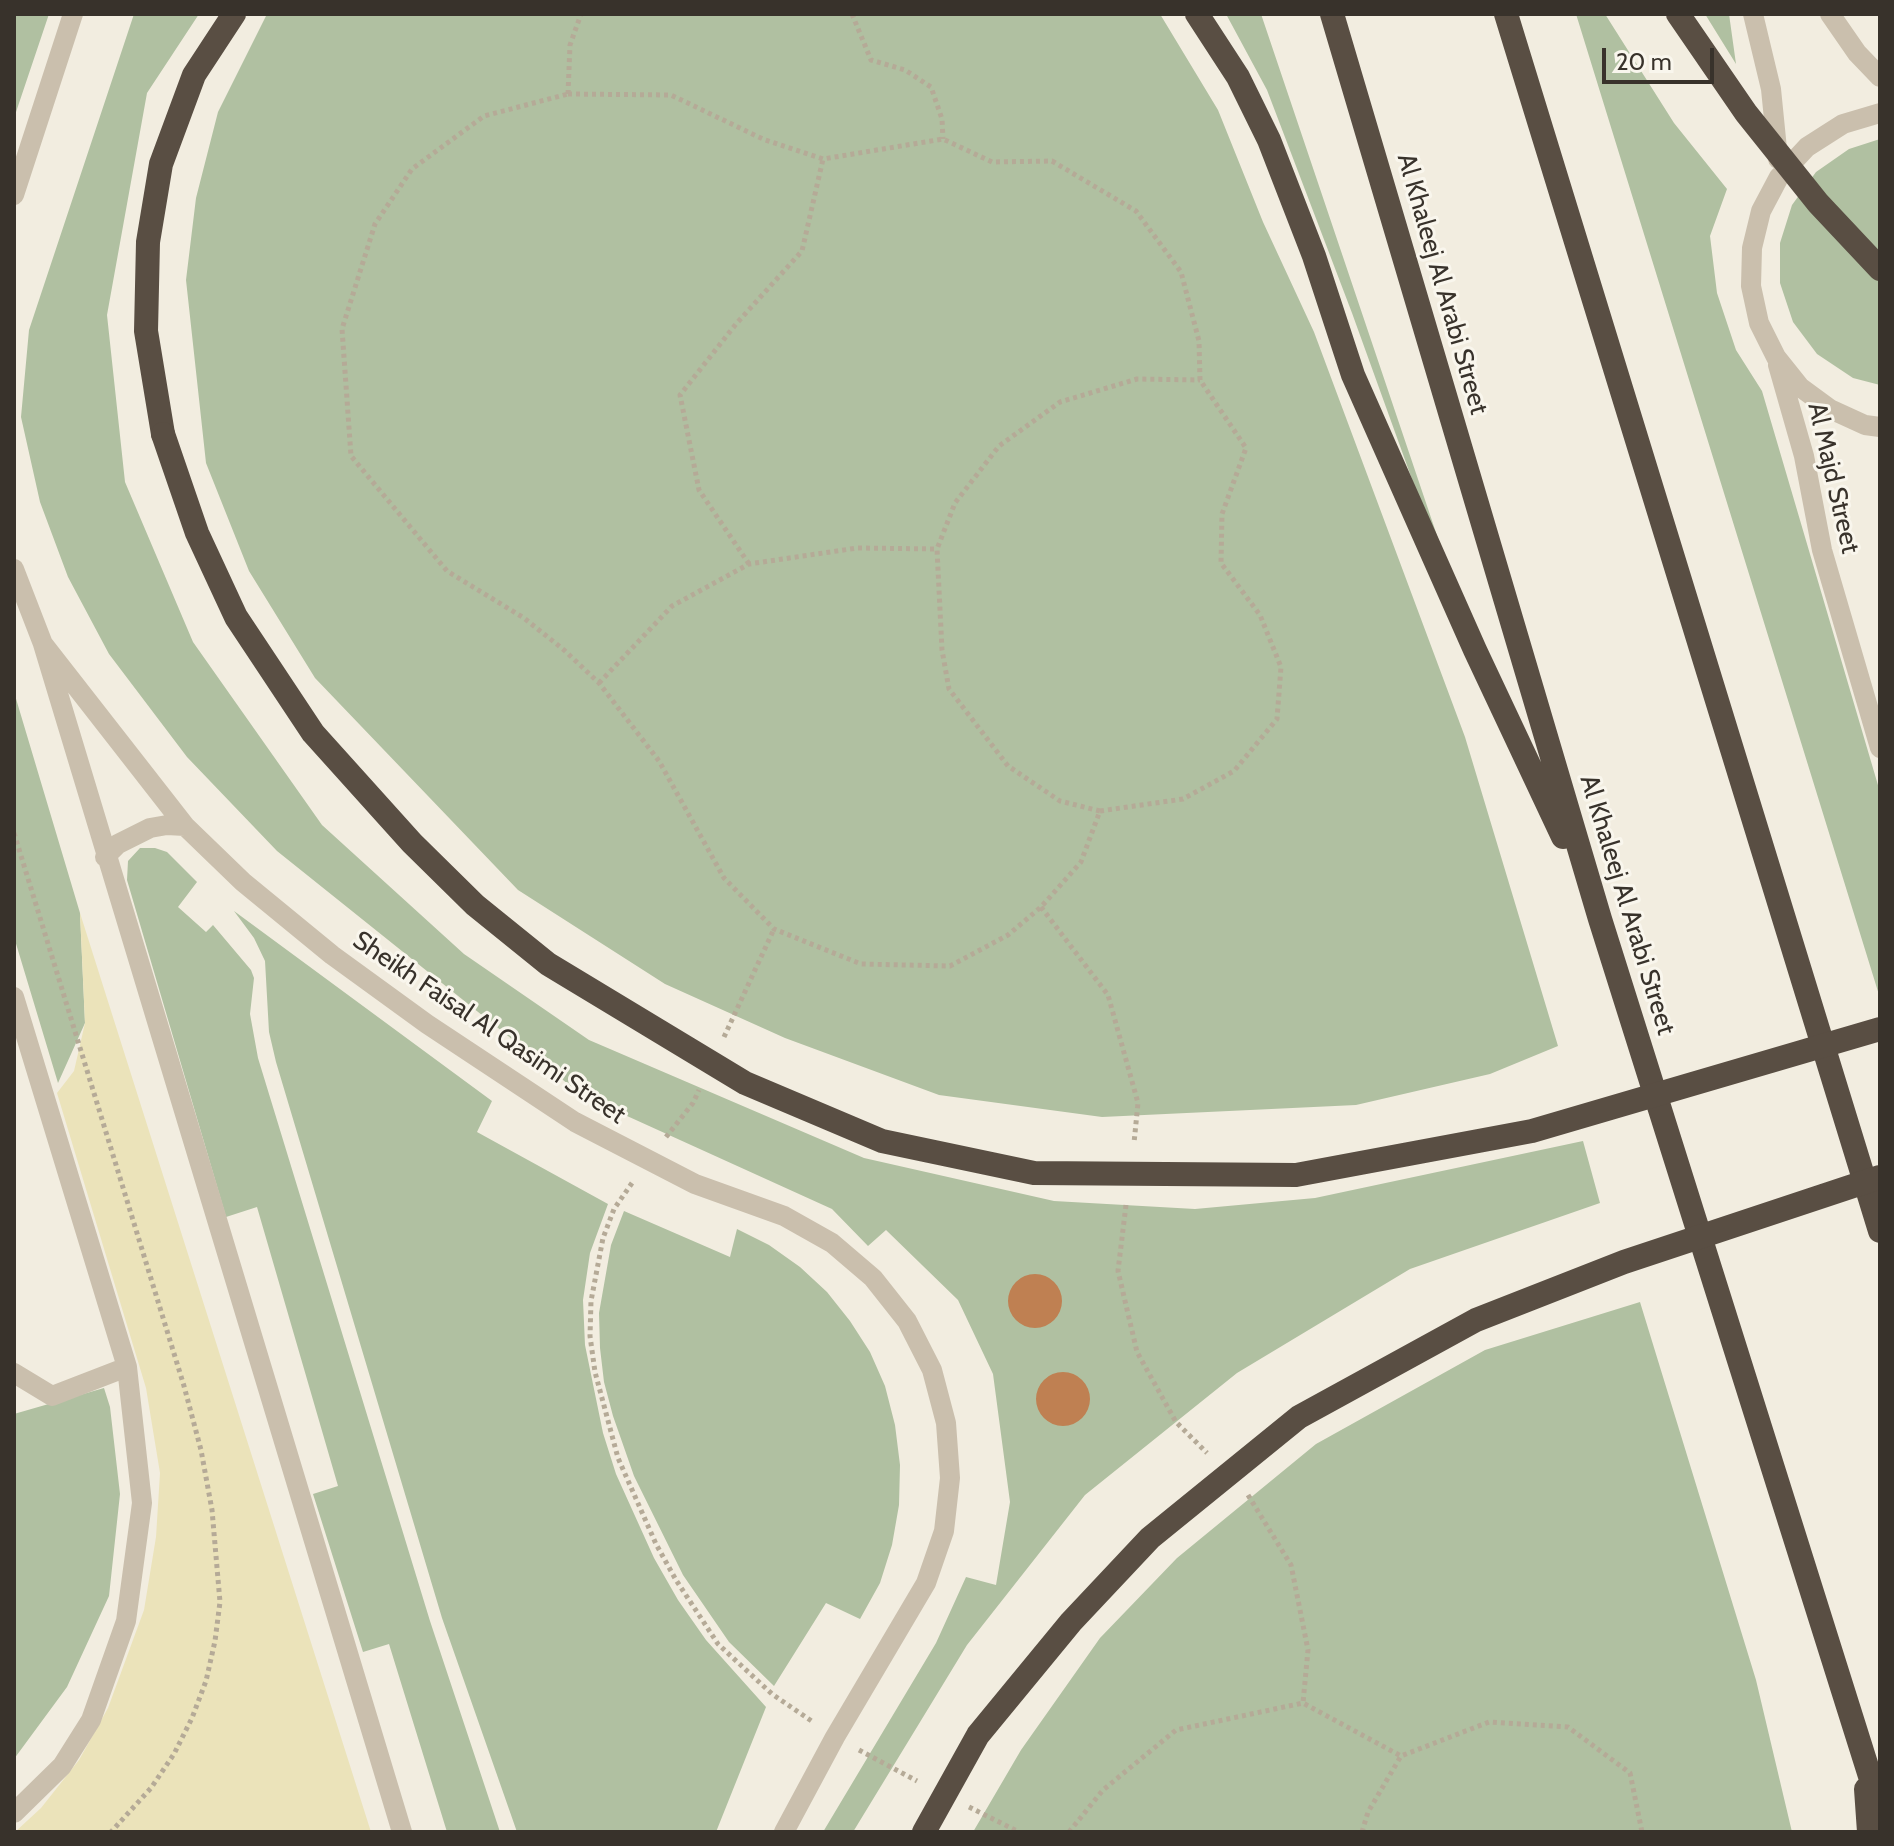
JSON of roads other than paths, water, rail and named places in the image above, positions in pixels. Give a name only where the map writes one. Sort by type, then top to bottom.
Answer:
[{"type":"highway","points":[[234,14],[194,75],[161,164],[148,242],[146,331],[163,434],[197,533],[236,617],[313,733],[412,843],[475,905],[548,964],[745,1083],[882,1141],[1034,1173],[1296,1175],[1532,1131],[1880,1029]]},
{"type":"highway","points":[[1197,14],[1238,77],[1269,140],[1314,256],[1353,375],[1475,650],[1600,919]]},
{"type":"highway","name":"Al Khaleej Al Arabi Street","points":[[1332,14],[1600,919],[1880,1808]]},
{"type":"highway","points":[[1506,14],[1880,1231]]},
{"type":"highway","points":[[1678,14],[1746,113],[1818,203],[1880,269]]},
{"type":"highway","points":[[924,1832],[978,1735],[1071,1622],[1150,1538],[1299,1417],[1476,1320],[1624,1262],[1880,1177]]},
{"type":"highway","points":[[1863,1755],[1869,1832]]},
{"type":"street","points":[[14,195],[73,14]]},
{"type":"street","points":[[1753,14],[1771,89],[1779,177]]},
{"type":"street","points":[[1830,14],[1857,53],[1880,77]]},
{"type":"street","points":[[1880,113],[1843,124],[1819,139],[1807,147],[1779,177],[1761,211],[1752,248],[1751,286],[1759,323],[1776,357],[1800,387],[1830,409],[1865,425],[1880,427]]},
{"type":"street","name":"Al Majd Street","points":[[1776,357],[1804,456],[1822,550],[1880,748]]},
{"type":"street","name":"Sheikh Faisal Al Qasimi Street","points":[[14,569],[43,644],[402,1832]]},
{"type":"street","name":"Sheikh Faisal Al Qasimi Street","points":[[43,644],[185,826],[287,919],[427,1024],[575,1122],[695,1184],[784,1216],[832,1243],[873,1278],[907,1321],[932,1370],[946,1423],[950,1478],[944,1531],[926,1583],[835,1737],[784,1832]]},
{"type":"street","points":[[105,857],[118,844],[150,828],[185,826]]},
{"type":"street","points":[[14,997],[127,1367],[142,1503],[126,1621],[91,1720],[62,1766],[14,1813]]},
{"type":"street","points":[[14,1373],[52,1396],[127,1367]]}]
